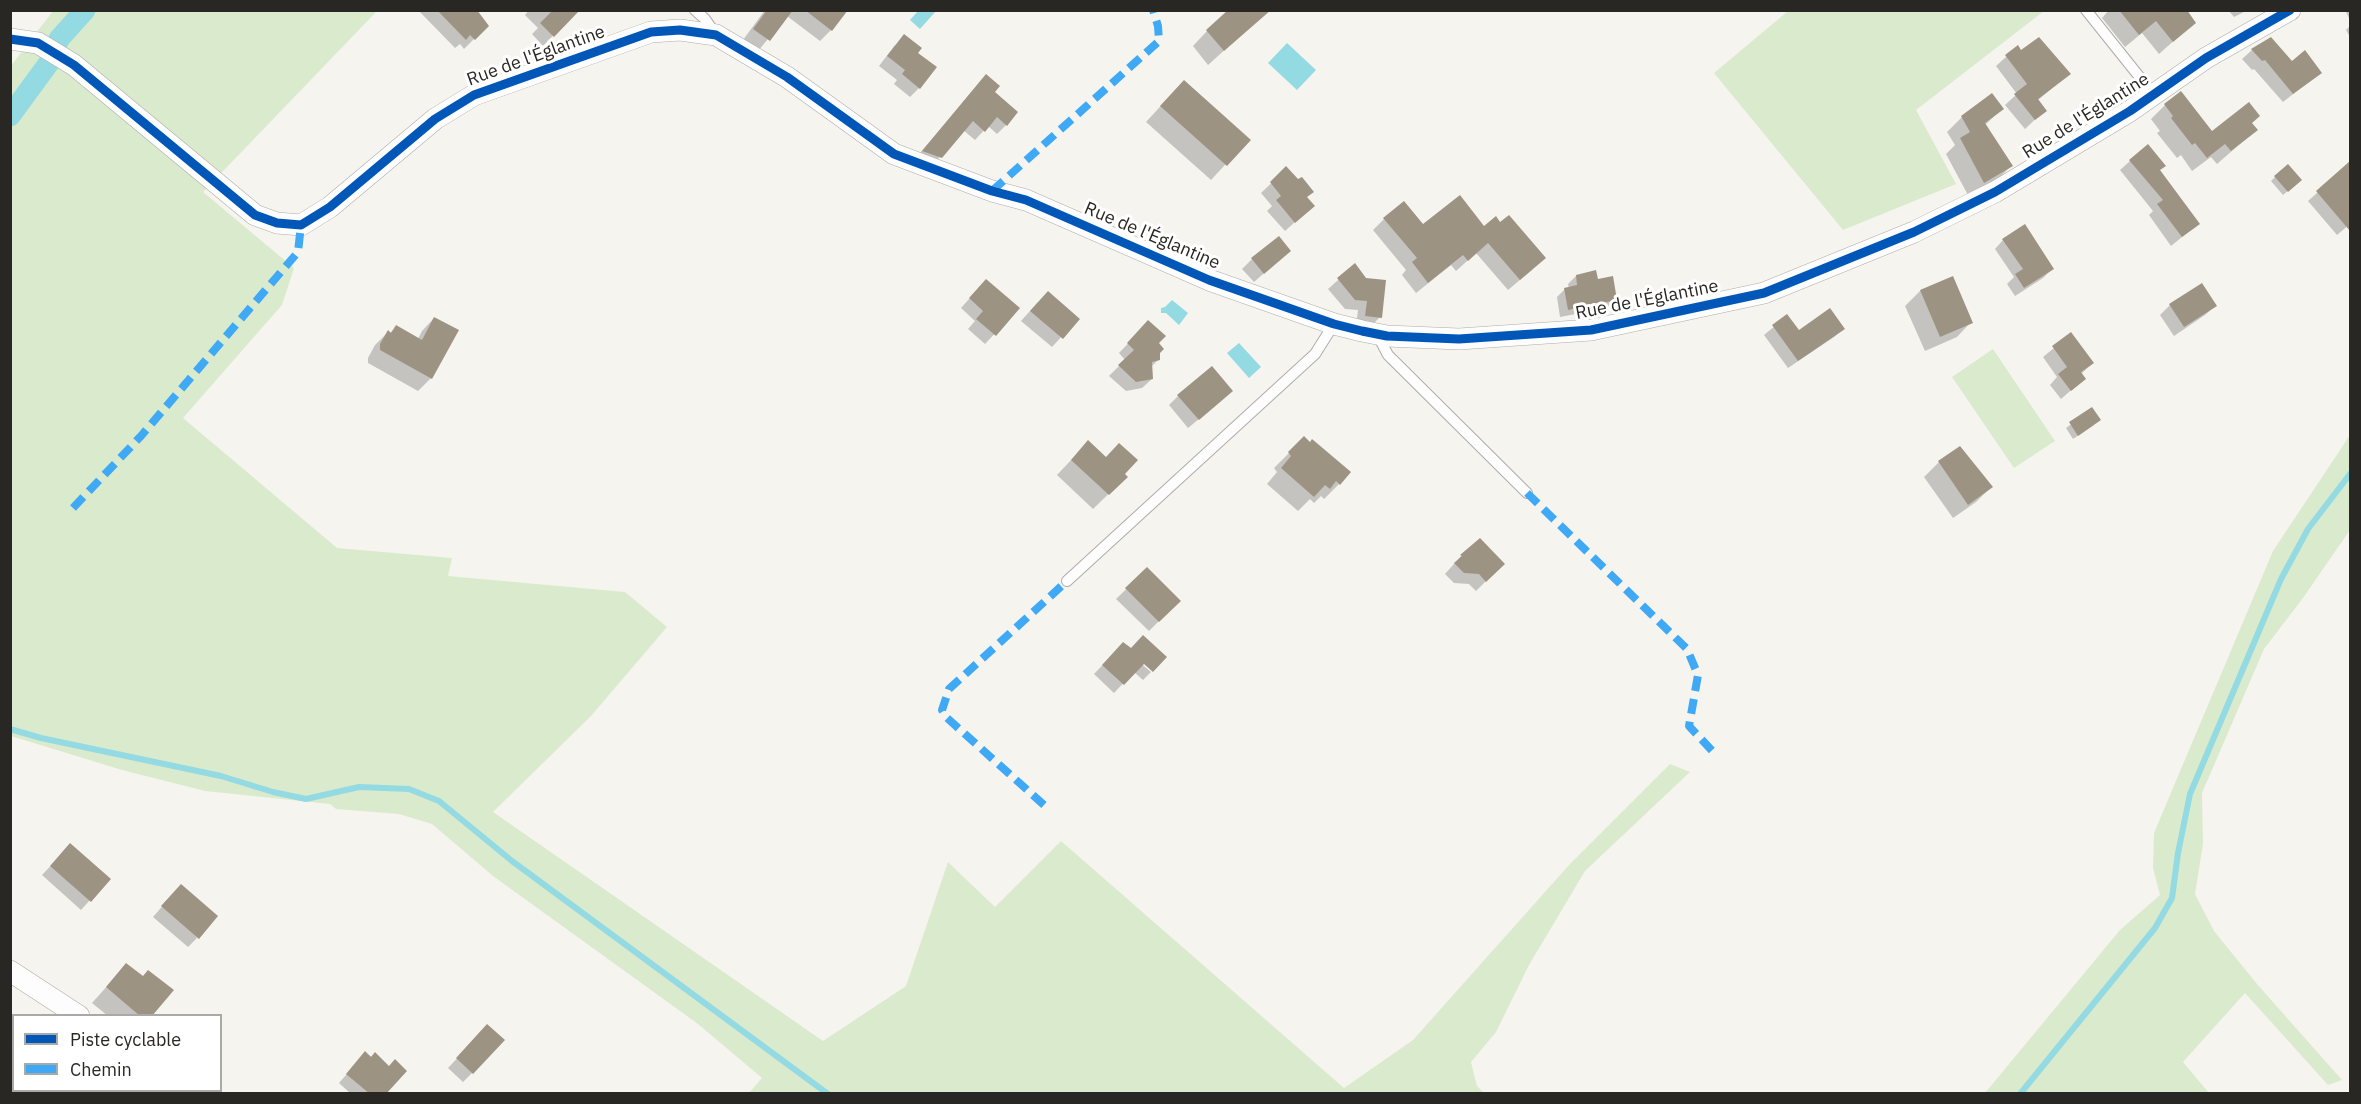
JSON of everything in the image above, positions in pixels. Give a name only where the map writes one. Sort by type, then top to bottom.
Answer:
[{"type":"street","name":"Rue de l'Églantine","points":[[10,39],[38,43],[74,64],[255,215],[277,223],[301,225],[330,207],[435,119],[474,95],[651,32],[680,30],[716,35],[787,77],[894,154],[992,191],[1026,200],[1209,280],[1334,324],[1377,334],[1459,339],[1591,330],[1764,293],[1914,232],[1995,192],[2154,95],[2206,58],[2290,10]]},
{"type":"street","points":[[10,971],[76,1014]]},
{"type":"lane","name":"Rue de l'Églantine","points":[[695,10],[705,19],[716,35]]},
{"type":"lane","name":"Rue de l'Églantine","points":[[2086,10],[2154,95]]},
{"type":"lane","points":[[1067,581],[1315,354],[1334,324]]},
{"type":"lane","points":[[1377,334],[1388,355],[1527,493]]},
{"type":"green space","points":[[53,11],[377,11],[203,192],[294,268],[282,305],[183,418],[337,548],[452,558],[448,576],[625,592],[667,627],[591,716],[493,812],[823,1041],[906,986],[948,862],[995,907],[1061,841],[1344,1088],[1413,1040],[1569,865],[1670,764],[1690,772],[1585,871],[1529,965],[1496,1032],[1471,1062],[1477,1086],[1484,1093],[749,1093],[762,1078],[698,1024],[493,876],[432,824],[399,814],[336,809],[330,804],[205,791],[122,770],[11,736],[10,67]]},
{"type":"green space","points":[[1788,11],[2044,11],[1916,110],[1956,184],[1843,230],[1714,73]]},
{"type":"green space","points":[[1993,349],[2055,441],[2014,468],[1952,377]]},
{"type":"green space","points":[[2350,435],[2350,530],[2264,649],[2202,793],[2203,844],[2195,894],[2214,931],[2257,984],[2342,1080],[2328,1085],[2245,993],[2183,1062],[2209,1093],[1985,1093],[2120,930],[2160,895],[2153,868],[2154,833],[2273,551]]},
{"type":"water","points":[[918,11],[936,11],[920,29],[910,20]]},
{"type":"water","points":[[1287,43],[1316,70],[1297,90],[1268,63]]},
{"type":"water","points":[[1172,300],[1188,313],[1179,325],[1166,313],[1161,313],[1161,308]]},
{"type":"water","points":[[1239,343],[1261,367],[1249,378],[1227,353]]},
{"type":"building","points":[[437,10],[477,10],[489,26],[475,40],[470,35],[466,40]]},
{"type":"building","points":[[553,10],[580,10],[554,37],[540,23]]},
{"type":"building","points":[[767,10],[793,10],[770,41],[753,29]]},
{"type":"building","points":[[805,10],[848,10],[832,31]]},
{"type":"building","points":[[1228,10],[1271,10],[1224,51],[1206,30]]},
{"type":"building","points":[[2119,10],[2187,10],[2196,23],[2173,42],[2156,21],[2139,35]]},
{"type":"building","points":[[904,34],[922,48],[918,53],[937,67],[920,89],[902,74],[905,70],[887,56]]},
{"type":"building","points":[[2039,37],[2071,74],[2038,99],[2047,111],[2035,120],[2014,94],[2027,84],[2005,55],[2018,45],[2021,50]]},
{"type":"building","points":[[2271,37],[2292,61],[2305,50],[2322,73],[2293,94],[2265,60],[2262,61],[2251,49]]},
{"type":"building","points":[[986,74],[1000,86],[995,92],[1018,112],[1007,126],[997,117],[985,132],[973,121],[942,158],[922,151]]},
{"type":"building","points":[[1184,80],[1251,140],[1227,166],[1160,106]]},
{"type":"building","points":[[2181,91],[2212,131],[2249,102],[2260,116],[2252,123],[2258,130],[2231,151],[2225,144],[2207,158],[2195,143],[2192,145],[2171,118],[2173,116],[2164,104]]},
{"type":"building","points":[[1992,93],[2004,109],[1985,123],[2013,166],[1984,183],[1960,138],[1970,132],[1961,116]]},
{"type":"building","points":[[2148,144],[2166,166],[2160,170],[2200,224],[2182,237],[2157,204],[2163,200],[2129,160]]},
{"type":"building","points":[[2350,161],[2350,231],[2316,191]]},
{"type":"building","points":[[2288,164],[2302,180],[2288,192],[2274,176]]},
{"type":"building","points":[[1286,166],[1298,179],[1302,177],[1314,192],[1307,197],[1315,206],[1295,223],[1276,200],[1281,196],[1270,182]]},
{"type":"building","points":[[1460,195],[1484,226],[1496,216],[1500,222],[1509,215],[1546,258],[1520,280],[1488,243],[1468,261],[1463,255],[1428,283],[1412,262],[1417,258],[1383,218],[1404,201],[1423,224]]},
{"type":"building","points":[[2025,224],[2054,269],[2024,288],[2015,274],[2023,269],[2002,239]]},
{"type":"building","points":[[1279,236],[1291,251],[1264,274],[1251,258]]},
{"type":"building","points":[[1355,263],[1366,278],[1386,280],[1382,318],[1365,316],[1367,301],[1355,300],[1337,278]]},
{"type":"building","points":[[1596,270],[1598,279],[1613,276],[1617,300],[1568,310],[1564,288],[1577,285],[1576,275]]},
{"type":"building","points":[[1953,276],[1973,323],[1940,337],[1920,290]]},
{"type":"building","points":[[986,279],[1020,308],[996,336],[976,319],[983,311],[969,298]]},
{"type":"building","points":[[2202,283],[2217,306],[2184,327],[2169,304]]},
{"type":"building","points":[[1048,291],[1080,319],[1063,339],[1030,311]]},
{"type":"building","points":[[1830,308],[1845,329],[1798,361],[1772,325],[1787,314],[1799,330]]},
{"type":"building","points":[[434,317],[459,330],[432,379],[380,350],[380,344],[388,330],[391,333],[396,325],[422,340]]},
{"type":"building","points":[[1148,320],[1166,336],[1159,343],[1164,349],[1160,353],[1160,360],[1152,362],[1153,379],[1136,382],[1118,365],[1134,350],[1127,343]]},
{"type":"building","points":[[2071,332],[2094,363],[2081,372],[2086,379],[2071,391],[2058,374],[2067,367],[2052,346]]},
{"type":"building","points":[[1212,366],[1233,391],[1199,420],[1177,395]]},
{"type":"building","points":[[2092,407],[2101,420],[2078,436],[2069,422]]},
{"type":"building","points":[[1304,436],[1310,442],[1312,439],[1351,472],[1340,485],[1336,481],[1330,489],[1325,485],[1314,497],[1281,468],[1291,456],[1288,452]]},
{"type":"building","points":[[1088,440],[1106,457],[1119,443],[1138,460],[1125,474],[1128,477],[1109,495],[1071,460]]},
{"type":"building","points":[[1960,446],[1993,487],[1968,505],[1938,461]]},
{"type":"building","points":[[1480,538],[1505,564],[1486,582],[1479,574],[1464,573],[1454,563]]},
{"type":"building","points":[[1147,567],[1181,601],[1159,622],[1125,588]]},
{"type":"building","points":[[1143,635],[1167,657],[1153,672],[1144,664],[1124,685],[1102,665],[1123,642],[1131,648]]},
{"type":"building","points":[[70,843],[111,879],[91,902],[50,866]]},
{"type":"building","points":[[181,884],[218,916],[199,939],[161,906]]},
{"type":"building","points":[[126,963],[143,976],[148,970],[174,990],[154,1014],[138,1014],[106,987]]},
{"type":"building","points":[[487,1024],[505,1040],[473,1074],[456,1058]]},
{"type":"building","points":[[365,1051],[371,1057],[375,1052],[389,1066],[395,1059],[407,1071],[386,1094],[370,1094],[346,1074]]},
{"type":"waterway","points":[[10,116],[51,60],[59,39],[85,10]]},
{"type":"waterway","points":[[2020,1094],[2155,928],[2172,898],[2190,794],[2281,579],[2308,529],[2350,474]]},
{"type":"waterway","points":[[10,729],[41,738],[221,776],[273,792],[306,799],[359,787],[409,789],[439,801],[512,861],[828,1094]]},
{"type":"marked path","points":[[992,191],[1159,41],[1158,26],[1153,10]]},
{"type":"marked path","points":[[73,508],[141,436],[298,252],[301,225]]},
{"type":"marked path","points":[[1527,493],[1687,649],[1698,675],[1689,726],[1716,755]]},
{"type":"marked path","points":[[1044,805],[946,717],[942,710],[949,689],[1067,581]]},
{"type":"cycle path","points":[[10,39],[38,43],[74,65],[255,215],[277,223],[301,225],[330,207],[435,119],[474,95],[651,32],[680,30],[716,35],[787,77],[894,154],[992,191],[1026,200],[1209,280],[1334,324],[1387,336],[1459,339],[1591,330],[1764,293],[1914,232],[1995,192],[2130,111],[2206,58],[2290,10]]}]
